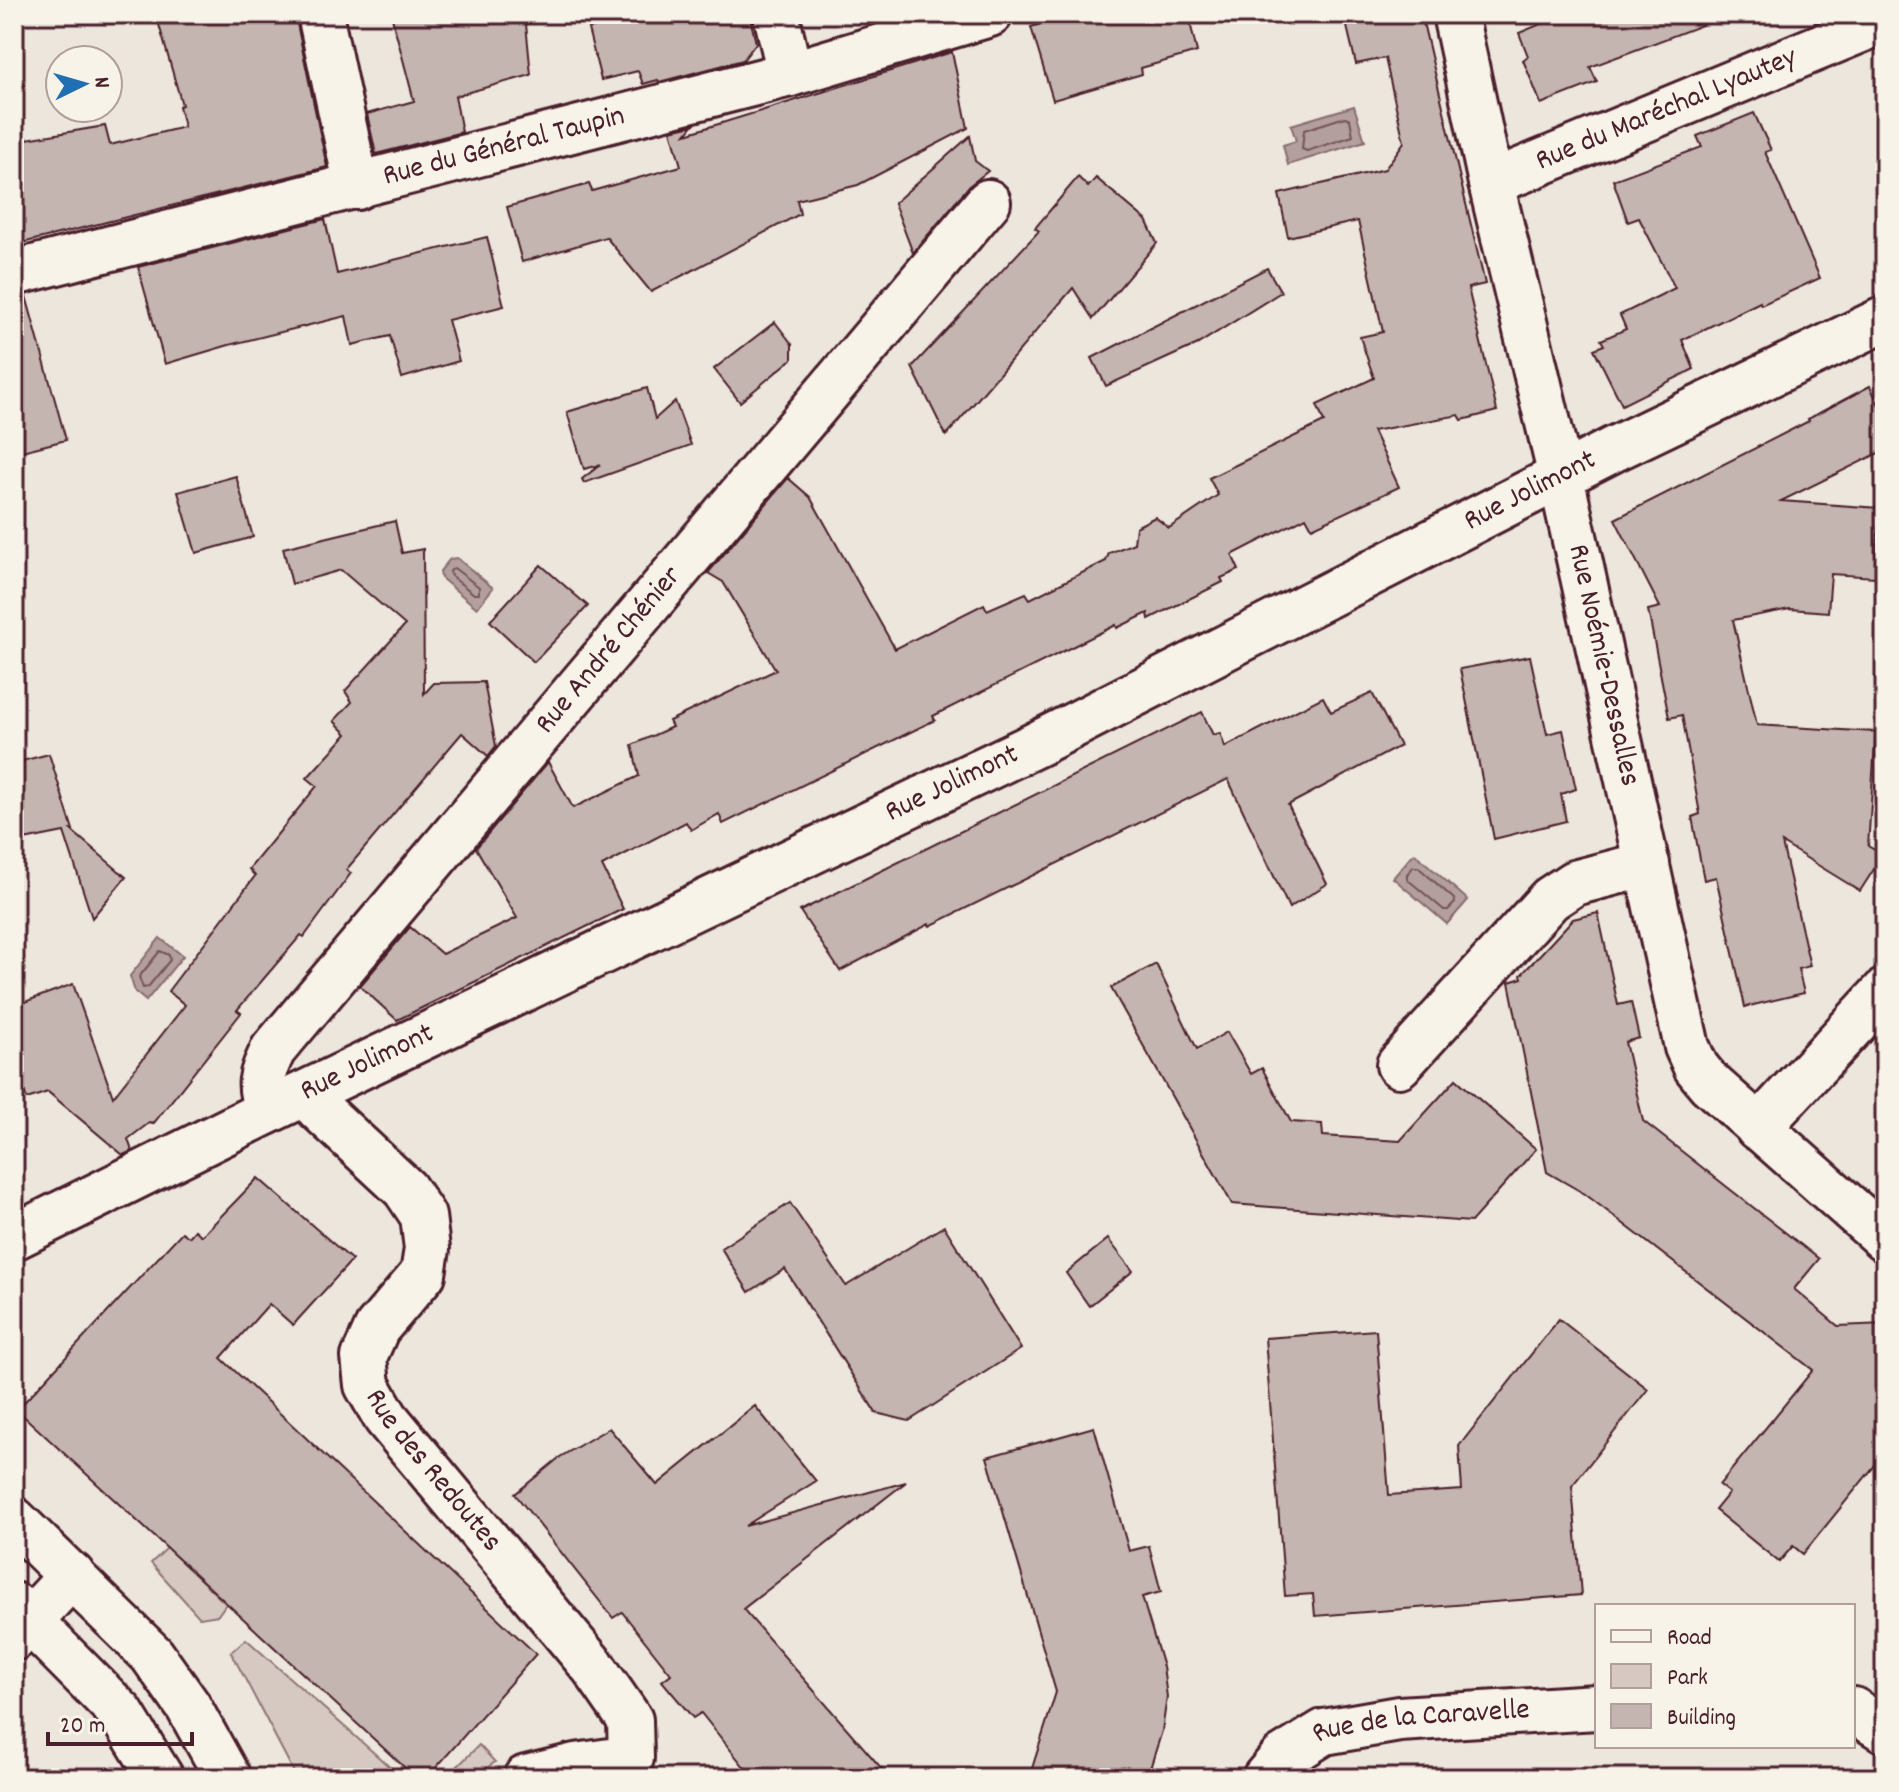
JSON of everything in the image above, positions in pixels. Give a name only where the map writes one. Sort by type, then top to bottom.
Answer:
[{"type":"street","points":[[320,14],[357,187]]},
{"type":"street","points":[[776,14],[790,74]]},
{"type":"street","name":"Rue du Général Taupin","points":[[14,273],[790,74],[990,14]]},
{"type":"street","name":"Rue Noémie-Dessalles","points":[[1455,14],[1687,1047],[1696,1067],[1709,1083],[1885,1239]]},
{"type":"street","name":"Rue du Maréchal Lyautey","points":[[1491,183],[1885,20]]},
{"type":"street","name":"Rue André Chénier","points":[[268,1111],[261,1093],[261,1076],[273,1050],[988,202]]},
{"type":"street","name":"Rue Jolimont","points":[[14,1237],[268,1111],[1035,745],[1614,449],[1885,319]]},
{"type":"street","points":[[1399,1065],[1550,899],[1574,883],[1647,864]]},
{"type":"street","points":[[1758,1128],[1885,991]]},
{"type":"street","name":"Rue des Redoutes","points":[[312,1092],[318,1108],[405,1189],[423,1216],[427,1249],[423,1274],[377,1328],[364,1357],[367,1385],[386,1418],[594,1668],[630,1720],[642,1768],[575,1766],[526,1778]]},
{"type":"street","points":[[14,1520],[163,1669],[188,1706],[228,1778]]},
{"type":"street","points":[[72,1575],[19,1621],[121,1713],[161,1778]]},
{"type":"street","name":"Rue de la Caravelle","points":[[1265,1778],[1282,1758],[1324,1732],[1399,1719],[1595,1707]]},
{"type":"street","points":[[1855,1711],[1885,1730]]},
{"type":"green space","points":[[167,1548],[226,1604],[218,1615],[200,1618],[151,1563]]},
{"type":"green space","points":[[246,1639],[402,1778],[297,1778],[231,1652]]},
{"type":"green space","points":[[479,1745],[495,1762],[473,1778],[446,1778]]},
{"type":"water","points":[[1354,106],[1365,141],[1288,165],[1283,145],[1296,141],[1291,125]]},
{"type":"water","points":[[457,558],[493,588],[477,608],[441,578],[440,571],[450,559]]},
{"type":"water","points":[[1414,853],[1468,900],[1447,924],[1393,878]]},
{"type":"water","points":[[160,938],[183,956],[146,1001],[135,992],[130,976]]},
{"type":"building","points":[[156,14],[295,14],[327,167],[14,245],[14,141],[105,126],[110,145],[184,127],[179,106],[182,105]]},
{"type":"building","points":[[391,14],[525,14],[531,75],[455,96],[462,132],[376,154],[367,114],[414,101]]},
{"type":"building","points":[[645,14],[749,14],[756,43],[743,60],[659,82],[643,84],[638,71],[601,80],[588,29]]},
{"type":"building","points":[[871,14],[903,14],[873,23]]},
{"type":"building","points":[[1073,14],[1188,14],[1197,52],[1141,68],[1142,74],[1053,100],[1031,27]]},
{"type":"building","points":[[1344,14],[1421,14],[1485,284],[1468,288],[1497,411],[1462,420],[1459,415],[1373,431],[1399,487],[1312,528],[1306,517],[1232,555],[1239,570],[1221,578],[1223,582],[1149,619],[1148,613],[1117,628],[1116,625],[933,716],[935,720],[723,824],[719,814],[691,830],[686,822],[602,866],[623,909],[397,1020],[360,986],[410,927],[442,954],[517,918],[476,848],[548,762],[573,808],[639,776],[632,745],[672,727],[669,721],[776,670],[723,582],[708,573],[788,478],[810,497],[895,649],[984,604],[987,610],[1026,593],[1030,599],[1106,561],[1109,553],[1134,543],[1136,527],[1155,517],[1169,528],[1218,495],[1209,478],[1324,422],[1317,405],[1374,378],[1360,337],[1383,332],[1358,221],[1288,237],[1279,194],[1385,169],[1404,142],[1385,58],[1356,64]]},
{"type":"building","points":[[1565,14],[1720,14],[1721,18],[1590,67],[1597,82],[1541,104],[1523,60],[1528,56],[1519,33]]},
{"type":"building","points":[[952,52],[968,128],[858,185],[797,200],[800,214],[651,292],[606,237],[522,262],[507,207],[589,184],[592,191],[681,166],[671,130],[693,125],[686,134]]},
{"type":"building","points":[[1754,113],[1771,150],[1765,152],[1820,278],[1761,305],[1760,302],[1682,340],[1694,369],[1622,405],[1594,349],[1604,345],[1601,340],[1626,329],[1620,315],[1675,288],[1639,218],[1628,222],[1613,180],[1702,147],[1697,136]]},
{"type":"building","points":[[970,136],[975,161],[988,171],[969,186],[913,253],[894,203]]},
{"type":"building","points":[[1078,177],[1088,187],[1096,178],[1146,220],[1157,243],[1093,319],[1073,288],[946,436],[912,367],[1039,231],[1035,228]]},
{"type":"building","points":[[325,219],[337,274],[487,237],[504,306],[448,320],[459,361],[402,378],[390,336],[352,345],[346,316],[165,364],[138,267]]},
{"type":"building","points":[[1267,268],[1281,292],[1198,344],[1106,386],[1092,358]]},
{"type":"building","points":[[26,296],[66,440],[14,453],[14,297]]},
{"type":"building","points":[[775,322],[792,344],[792,359],[740,402],[714,369]]},
{"type":"building","points":[[1870,386],[1885,418],[1885,450],[1781,501],[1879,508],[1875,577],[1831,574],[1828,612],[1790,609],[1733,620],[1757,725],[1876,732],[1868,846],[1883,855],[1860,891],[1782,843],[1810,966],[1798,969],[1804,993],[1745,1007],[1716,877],[1704,880],[1692,817],[1700,814],[1682,715],[1669,718],[1648,610],[1660,607],[1615,519],[1809,421]]},
{"type":"building","points":[[647,388],[655,419],[675,401],[691,445],[584,483],[582,479],[600,465],[584,469],[567,412]]},
{"type":"building","points":[[236,476],[253,537],[196,553],[178,492]]},
{"type":"building","points":[[395,521],[402,553],[423,549],[424,694],[434,683],[484,682],[496,746],[488,756],[462,733],[346,870],[351,873],[304,937],[301,935],[237,1010],[241,1013],[153,1124],[149,1123],[128,1139],[132,1151],[123,1155],[48,1092],[27,1099],[14,1063],[14,1006],[73,984],[113,1097],[185,1005],[168,991],[255,876],[249,869],[317,786],[307,778],[347,734],[334,721],[352,702],[345,691],[405,625],[341,570],[292,584],[283,548]]},
{"type":"building","points":[[541,565],[588,606],[534,662],[490,621]]},
{"type":"building","points":[[1530,656],[1547,734],[1563,730],[1576,789],[1561,794],[1566,821],[1494,839],[1460,669]]},
{"type":"building","points":[[1372,693],[1400,746],[1288,805],[1327,884],[1289,908],[1228,779],[929,924],[840,971],[800,911],[1202,712],[1213,735],[1220,733],[1225,747],[1323,697],[1331,712]]},
{"type":"building","points":[[49,754],[71,830],[126,877],[92,918],[64,832],[14,842],[14,763]]},
{"type":"building","points":[[1598,913],[1618,1005],[1631,1002],[1639,1038],[1625,1042],[1643,1121],[1819,1259],[1794,1289],[1838,1326],[1885,1324],[1885,1453],[1803,1554],[1793,1546],[1779,1562],[1715,1510],[1729,1493],[1719,1485],[1813,1370],[1585,1194],[1547,1172],[1509,982],[1522,978],[1521,975],[1573,919]]},
{"type":"building","points":[[1156,964],[1197,1049],[1227,1032],[1251,1074],[1262,1068],[1291,1122],[1322,1124],[1323,1136],[1400,1141],[1456,1079],[1536,1149],[1471,1222],[1232,1204],[1111,988]]},
{"type":"building","points":[[258,1178],[352,1260],[293,1325],[269,1304],[221,1358],[536,1654],[427,1778],[416,1778],[17,1410],[182,1232],[189,1237],[195,1230],[202,1236]]},
{"type":"building","points":[[790,1203],[846,1286],[944,1226],[1021,1349],[909,1421],[876,1413],[785,1269],[749,1292],[721,1248]]},
{"type":"building","points":[[1108,1239],[1133,1271],[1089,1306],[1066,1273]]},
{"type":"building","points":[[1559,1319],[1648,1389],[1572,1486],[1581,1595],[1315,1616],[1313,1594],[1285,1596],[1265,1338],[1376,1330],[1389,1495],[1462,1490],[1459,1446]]},
{"type":"building","points":[[755,1406],[816,1481],[745,1526],[906,1482],[743,1609],[890,1778],[753,1778],[701,1713],[693,1718],[662,1681],[671,1674],[622,1612],[613,1618],[515,1494],[560,1457],[609,1428],[657,1485]]},
{"type":"building","points":[[1094,1427],[1129,1551],[1149,1546],[1161,1592],[1142,1597],[1163,1667],[1167,1697],[1162,1731],[1147,1778],[1029,1778],[1056,1692],[987,1457]]}]
